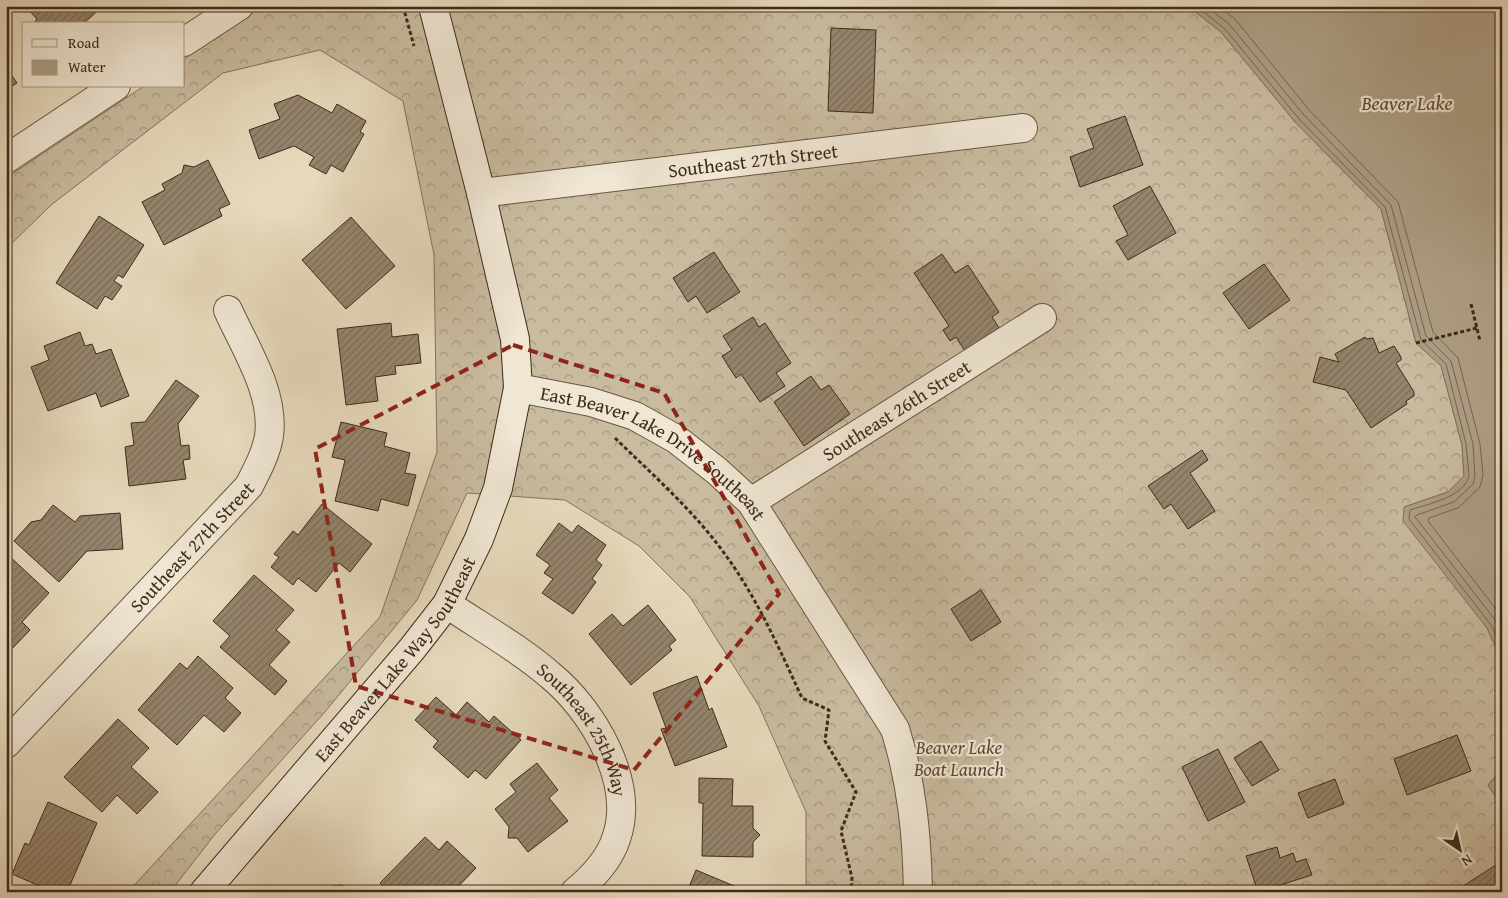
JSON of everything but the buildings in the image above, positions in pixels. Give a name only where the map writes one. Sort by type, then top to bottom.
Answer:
[{"type":"street","points":[[185,41],[239,6]]},
{"type":"street","name":"East Beaver Lake Drive Southeast","points":[[433,6],[481,194],[515,339],[518,388],[591,402],[635,416],[676,439],[751,502],[895,730],[905,761],[914,804],[918,892]]},
{"type":"street","points":[[6,159],[113,88]]},
{"type":"street","name":"Southeast 27th Street","points":[[481,194],[1023,128]]},
{"type":"street","name":"Southeast 27th Street","points":[[6,744],[249,486],[258,469],[269,436],[269,415],[265,393],[228,310]]},
{"type":"street","name":"Southeast 26th Street","points":[[751,502],[1042,318]]},
{"type":"street","name":"East Beaver Lake Way Southeast","points":[[204,892],[412,649],[447,604],[479,539],[498,488],[518,388]]},
{"type":"street","name":"Southeast 25th Way","points":[[447,604],[550,674],[570,694],[590,720],[611,758],[618,779],[622,811],[616,839],[604,862],[575,892]]},
{"type":"path","points":[[1471,304],[1480,341]]},
{"type":"path","points":[[1416,343],[1476,328]]},
{"type":"path","points":[[611,433],[688,510],[727,557],[769,627],[802,698],[829,710],[825,741],[856,792],[841,831],[852,878],[852,892]]},
{"type":"highlighted area","points":[[513,345],[664,393],[779,594],[634,770],[356,686],[315,449]]},
{"type":"green space","name":"Beaver Lake Boat Launch","points":[[263,6],[1188,6],[1221,32],[1296,123],[1381,209],[1416,343],[1441,365],[1462,445],[1464,477],[1448,492],[1404,507],[1487,628],[1502,661],[1502,769],[1488,785],[1502,806],[1502,892],[806,892],[806,812],[759,706],[690,597],[639,546],[565,500],[467,493],[417,600],[324,713],[216,833],[170,892],[128,892],[380,617],[437,452],[434,255],[403,101],[320,50],[223,73],[51,205],[6,249],[6,178],[141,88],[185,88],[185,58]]},
{"type":"water","name":"Beaver Lake","points":[[1188,6],[1502,6],[1502,661],[1487,628],[1403,521],[1404,507],[1448,492],[1464,476],[1462,445],[1441,366],[1416,343],[1381,209],[1296,123],[1221,32]]},
{"type":"water","points":[[1502,770],[1502,806],[1488,785]]}]
